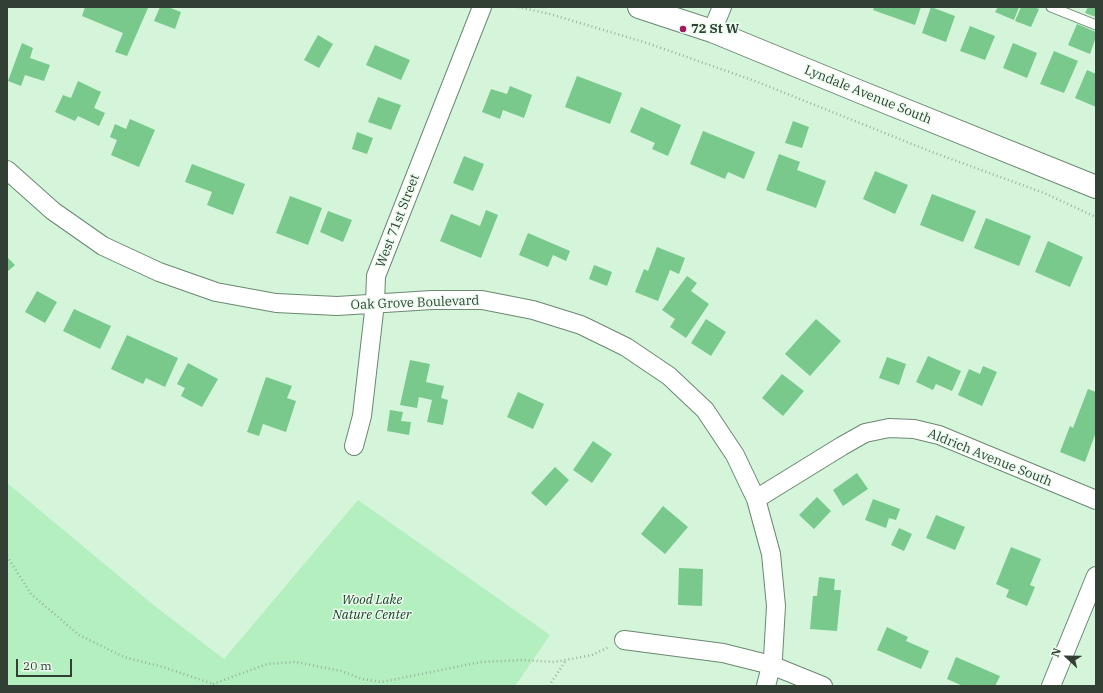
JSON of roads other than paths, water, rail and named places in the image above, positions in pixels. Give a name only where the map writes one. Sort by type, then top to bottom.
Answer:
[{"type":"main road","name":"Lyndale Avenue South","points":[[639,7],[712,31],[1096,187]]},
{"type":"street","name":"West 71st Street","points":[[354,446],[362,416],[375,303],[376,276],[482,7]]},
{"type":"street","points":[[712,31],[722,7]]},
{"type":"street","name":"Oak Grove Boulevard","points":[[7,170],[53,211],[103,246],[158,272],[216,292],[276,303],[337,306],[432,300],[482,300],[533,310],[581,325],[626,347],[669,376],[705,410],[735,456],[756,499],[771,554],[776,606],[771,665],[766,686]]},
{"type":"street","name":"Aldrich Avenue South","points":[[756,499],[865,433],[889,428],[914,429],[939,435],[1096,500]]},
{"type":"street","points":[[1051,686],[1096,576]]},
{"type":"street","points":[[624,640],[723,653],[771,665],[823,686]]},
{"type":"lane","points":[[1050,7],[1096,26]]},
{"type":"place","name":"72 St W","points":[[683,29]]},
{"type":"park label","name":"Wood Lake Nature Center","points":[[372,608]]}]
